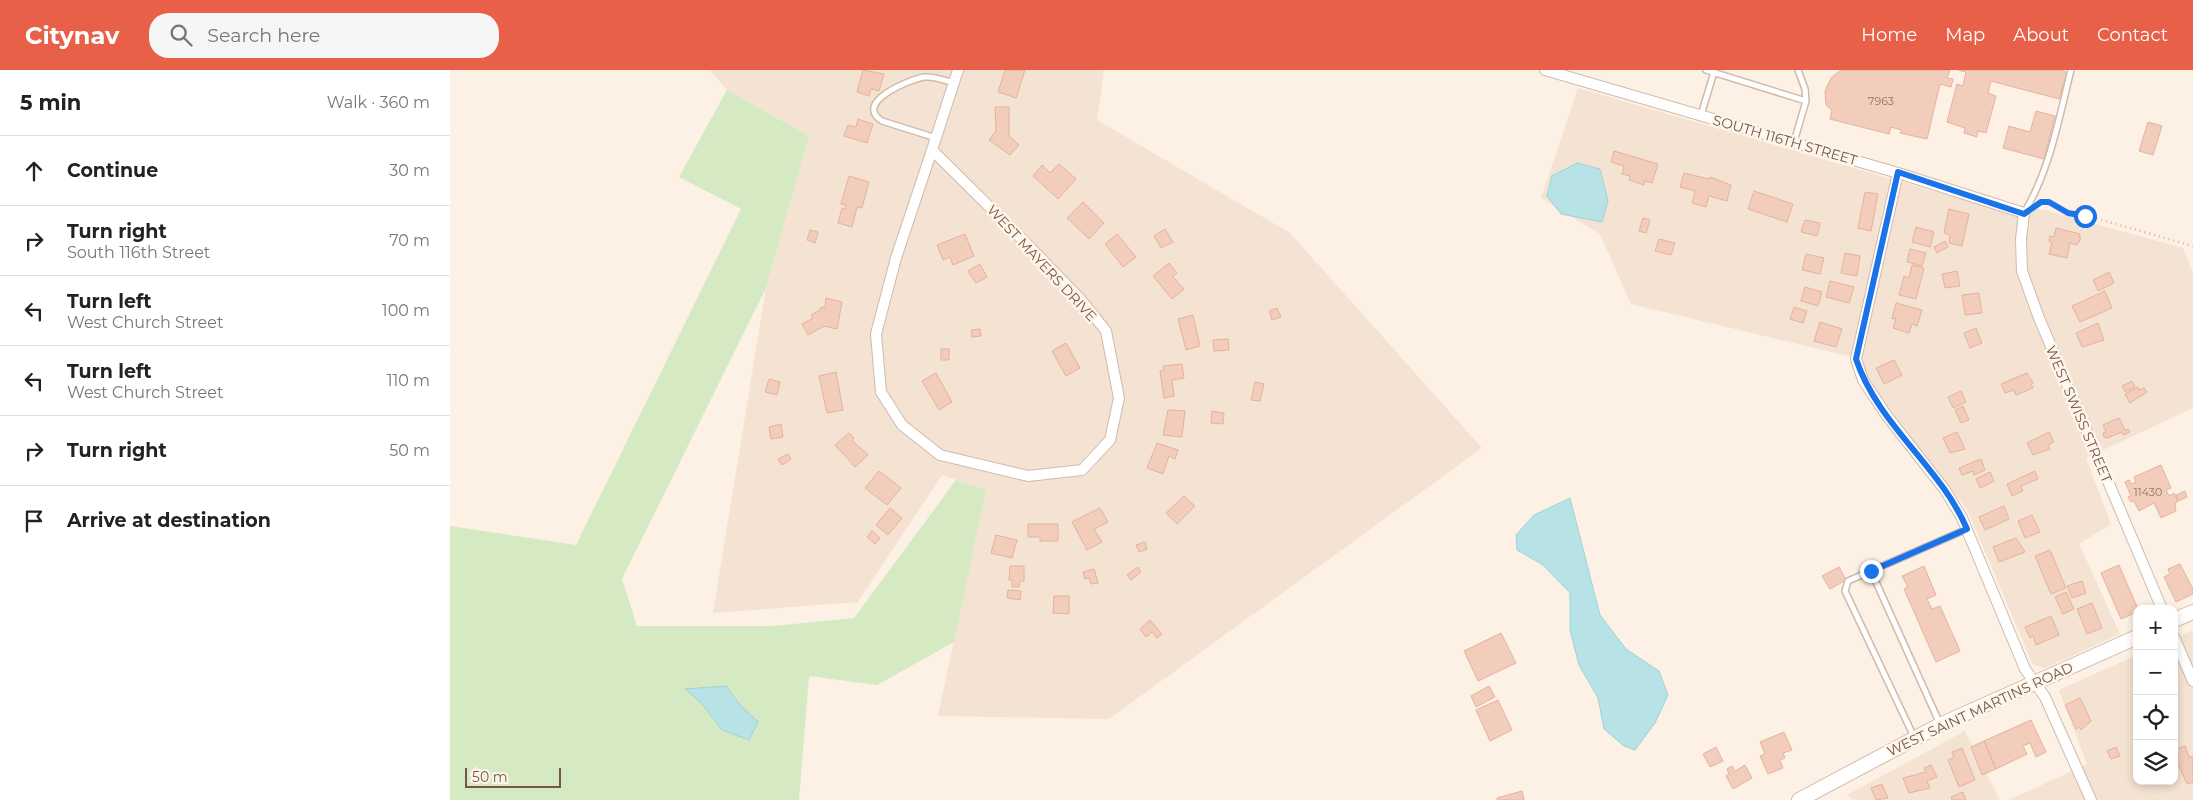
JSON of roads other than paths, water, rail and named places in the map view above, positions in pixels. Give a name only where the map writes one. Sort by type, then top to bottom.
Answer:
[{"type":"street","name":"WEST MAYERS DRIVE","points":[[932,150],[1049,266],[1082,301],[1106,331],[1119,398],[1110,440],[1082,470],[1028,476],[940,455],[902,425],[881,392],[876,334],[896,258],[958,70]]},
{"type":"street","name":"SOUTH 116TH STREET","points":[[1545,70],[1572,74],[1701,115],[1898,172],[2024,214]]},
{"type":"street","points":[[1898,172],[1856,359],[1863,380],[1877,402],[1907,444],[1946,490],[1967,529],[2025,669],[2045,697],[2091,800]]},
{"type":"street","name":"WEST SWISS STREET","points":[[2024,214],[2021,238],[2022,270],[2039,318],[2160,605]]},
{"type":"street","points":[[2178,618],[2193,612]]},
{"type":"street","name":"WEST SAINT MARTINS ROAD","points":[[1799,800],[1940,725],[2133,639]]},
{"type":"street","points":[[2178,646],[2193,681]]},
{"type":"lane","points":[[1706,70],[1806,101]]},
{"type":"lane","points":[[1794,142],[1806,101],[1806,89],[1798,70]]},
{"type":"lane","points":[[2024,214],[2035,195],[2050,153],[2071,70]]},
{"type":"lane","points":[[1701,115],[1714,72]]},
{"type":"lane","points":[[936,138],[876,118],[874,102],[882,96],[917,79],[933,78],[954,83]]},
{"type":"lane","points":[[1914,738],[1845,590],[1848,581],[1967,529]]},
{"type":"lane","points":[[1871,571],[1940,725]]},
{"type":"water","points":[[1577,163],[1600,169],[1608,201],[1602,222],[1561,214],[1547,196],[1552,176]]},
{"type":"water","points":[[1570,498],[1600,615],[1626,649],[1659,671],[1668,695],[1655,723],[1635,750],[1624,746],[1604,729],[1598,698],[1579,665],[1570,630],[1570,593],[1543,565],[1517,550],[1516,535],[1534,515]]},
{"type":"water","points":[[726,686],[740,705],[758,722],[749,740],[722,730],[701,703],[685,689]]}]
